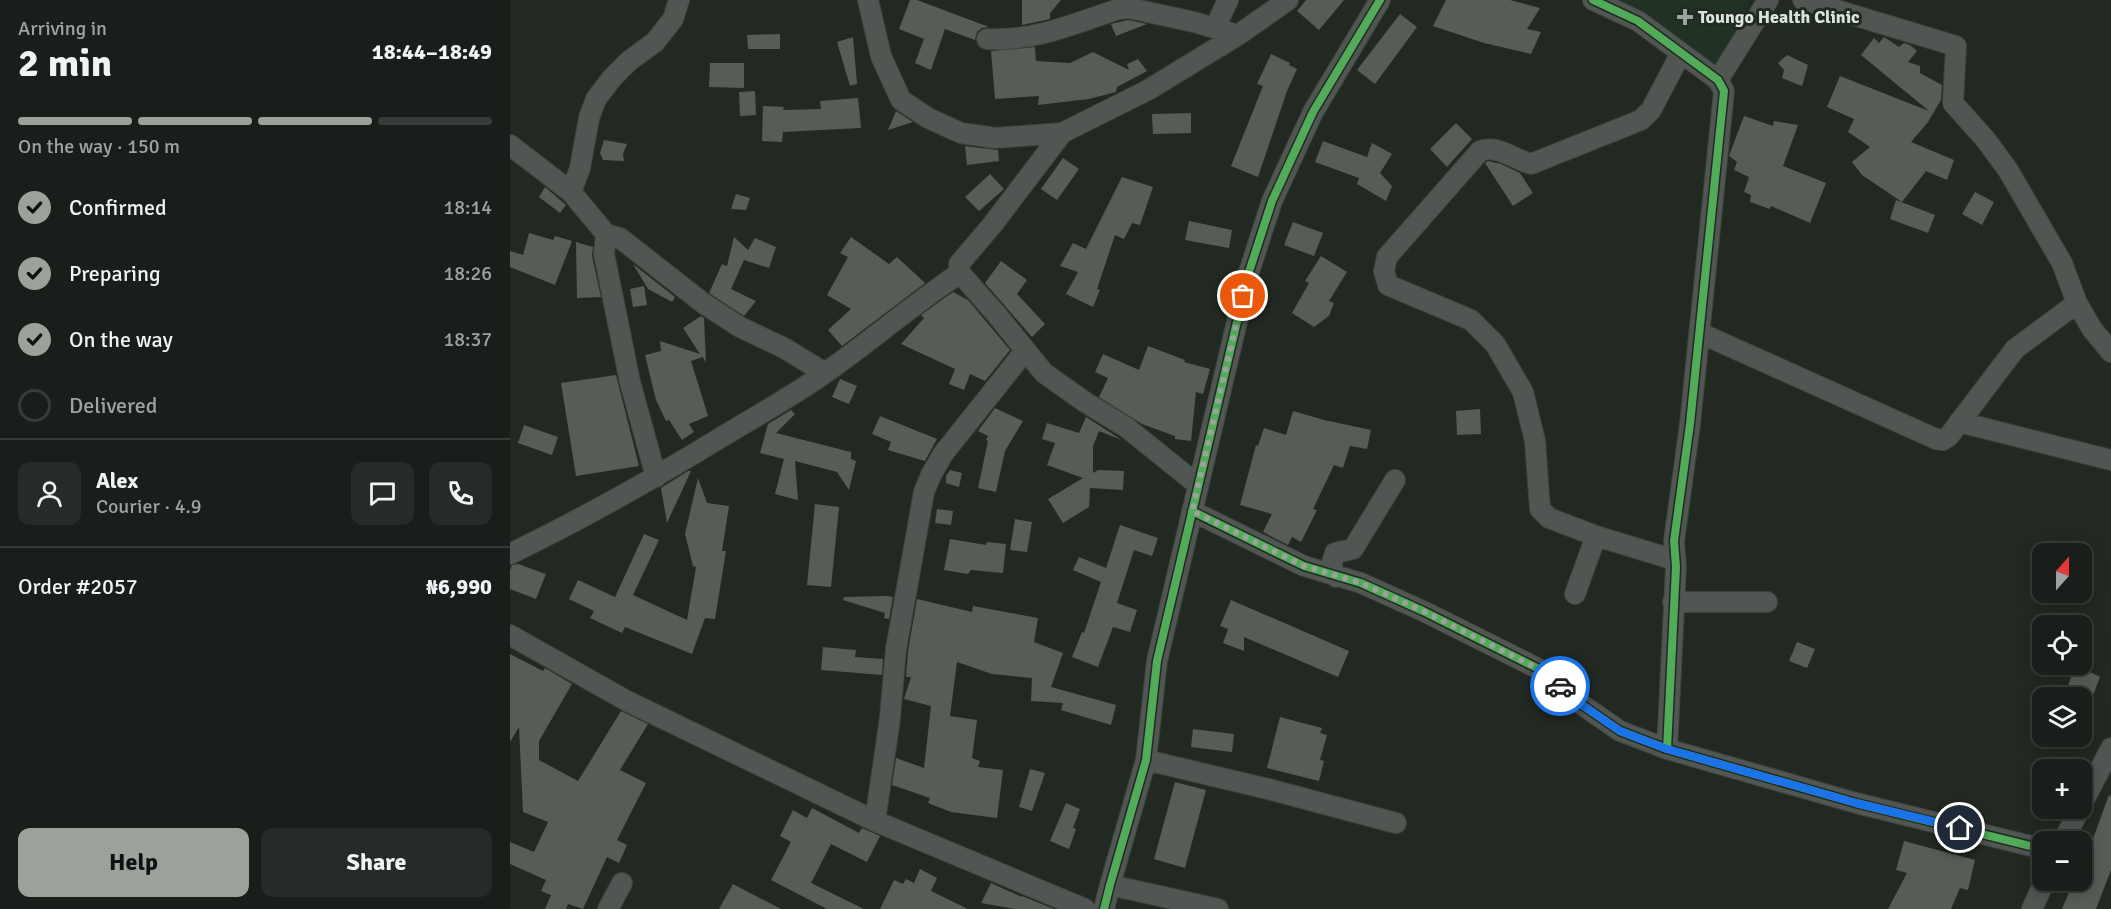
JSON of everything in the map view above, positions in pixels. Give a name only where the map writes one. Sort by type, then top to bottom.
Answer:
[{"type":"street","points":[[571,192],[580,168],[589,118],[596,99],[629,61],[655,42],[673,19],[679,0]]},
{"type":"street","points":[[868,0],[882,56],[901,100],[928,118],[961,133],[995,138],[1062,133],[1148,90],[1238,35],[1288,0]]},
{"type":"street","points":[[1215,28],[1228,0]]},
{"type":"street","points":[[1104,909],[1146,760],[1157,661],[1248,275],[1272,201],[1313,112],[1380,0]]},
{"type":"street","points":[[1593,0],[1638,21],[1718,80],[1724,91],[1690,424],[1674,541],[1667,749]]},
{"type":"street","points":[[1718,80],[1768,0]]},
{"type":"street","points":[[1803,0],[1956,46],[1953,104],[1986,140],[2008,170],[2061,263],[2077,303],[2092,329],[2111,352]]},
{"type":"street","points":[[987,39],[1032,38],[1130,4],[1238,35]]},
{"type":"street","points":[[1675,561],[1596,536],[1549,518],[1540,509],[1535,441],[1523,392],[1495,344],[1471,320],[1388,285],[1383,271],[1387,257],[1480,151],[1487,148],[1495,149],[1531,164],[1641,120],[1651,110],[1681,53]]},
{"type":"street","points":[[1062,133],[993,224],[959,264],[960,273],[1044,373],[1126,427],[1198,485]]},
{"type":"street","points":[[510,145],[571,192],[606,234],[620,238],[703,303],[740,327],[784,348],[825,373]]},
{"type":"street","points":[[606,234],[604,254],[626,358],[656,477]]},
{"type":"street","points":[[510,554],[566,527],[656,477],[825,373],[926,295],[960,273]]},
{"type":"street","points":[[1700,333],[1936,439],[1943,440],[2015,349],[2077,303]]},
{"type":"street","points":[[875,821],[890,718],[896,649],[924,492],[943,454],[1025,351]]},
{"type":"street","points":[[1959,422],[2111,460]]},
{"type":"street","points":[[1336,577],[1331,566],[1335,554],[1353,549],[1395,480]]},
{"type":"street","points":[[1192,511],[1304,566],[1361,583],[1423,611],[1549,674],[1575,700],[1620,731],[1667,749],[1856,803],[2032,846]]},
{"type":"street","points":[[1575,594],[1596,536]]},
{"type":"street","points":[[1673,602],[1767,602]]},
{"type":"street","points":[[510,634],[627,701],[875,821],[1085,909]]},
{"type":"street","points":[[2092,785],[2111,748]]},
{"type":"street","points":[[1146,760],[1269,789],[1396,823]]},
{"type":"street","points":[[608,909],[622,883]]},
{"type":"street","points":[[1110,885],[1218,909]]},
{"type":"street","points":[[2032,909],[2040,891]]},
{"type":"shaded area","name":"Toungo Health Clinic","points":[[1616,0],[1750,0],[1721,66],[1640,35]]},
{"type":"building","points":[[910,0],[917,0],[989,27],[977,32],[975,40],[945,29],[931,70],[915,63],[924,39],[899,29]]},
{"type":"building","points":[[1022,0],[1061,0],[1050,13],[1050,19],[1022,25]]},
{"type":"building","points":[[1306,0],[1344,0],[1319,30],[1297,11]]},
{"type":"building","points":[[1446,0],[1510,0],[1540,8],[1527,29],[1541,32],[1531,54],[1484,43],[1433,26]]},
{"type":"building","points":[[1400,14],[1417,27],[1375,84],[1357,70]]},
{"type":"building","points":[[1128,20],[1147,24],[1116,36],[1111,24]]},
{"type":"building","points":[[780,34],[780,49],[748,49],[747,35]]},
{"type":"building","points":[[853,37],[857,84],[850,86],[837,42]]},
{"type":"building","points":[[1884,37],[1899,47],[1904,43],[1910,45],[1917,51],[1908,62],[1920,66],[1920,73],[1942,85],[1941,100],[1928,122],[1911,142],[1954,160],[1947,180],[1926,171],[1902,202],[1862,175],[1852,162],[1870,147],[1848,132],[1854,119],[1827,107],[1840,76],[1929,111],[1861,55],[1874,38],[1879,43]]},
{"type":"building","points":[[1035,47],[1036,61],[1070,63],[1093,52],[1129,70],[1127,64],[1138,59],[1147,71],[1117,87],[1116,92],[1089,99],[1038,105],[1039,96],[995,99],[991,51]]},
{"type":"building","points":[[1271,54],[1297,69],[1287,91],[1258,177],[1231,166],[1263,86],[1257,84]]},
{"type":"building","points":[[1787,55],[1808,65],[1802,86],[1782,78],[1784,70],[1778,63]]},
{"type":"building","points":[[710,63],[744,63],[744,88],[709,87]]},
{"type":"building","points":[[755,91],[756,115],[740,116],[739,92]]},
{"type":"building","points":[[858,98],[861,128],[783,132],[782,142],[762,141],[763,106],[784,107],[783,110],[821,109],[820,101]]},
{"type":"building","points":[[896,111],[913,122],[888,130]]},
{"type":"building","points":[[1191,113],[1191,133],[1153,134],[1152,114]]},
{"type":"building","points":[[1744,116],[1773,126],[1774,121],[1798,125],[1783,166],[1826,183],[1810,223],[1771,206],[1770,209],[1750,202],[1751,195],[1744,192],[1749,177],[1734,170],[1737,162],[1729,156]]},
{"type":"building","points":[[1456,123],[1472,139],[1447,167],[1430,149]]},
{"type":"building","points":[[604,140],[627,144],[623,154],[624,161],[603,160],[600,153]]},
{"type":"building","points":[[1323,141],[1367,157],[1372,143],[1392,154],[1380,173],[1392,186],[1386,201],[1357,184],[1359,178],[1315,162]]},
{"type":"building","points":[[965,146],[998,150],[999,161],[967,165]]},
{"type":"building","points":[[1063,158],[1079,169],[1057,200],[1041,189]]},
{"type":"building","points":[[1488,161],[1520,173],[1533,193],[1513,206],[1485,163]]},
{"type":"building","points":[[990,174],[1004,189],[979,211],[965,197]]},
{"type":"building","points":[[1122,177],[1153,187],[1140,225],[1132,223],[1124,239],[1115,235],[1093,307],[1066,294],[1078,272],[1060,266],[1073,243],[1086,249]]},
{"type":"building","points":[[545,187],[566,205],[560,213],[539,197]]},
{"type":"building","points":[[1975,192],[1994,202],[1982,225],[1962,214]]},
{"type":"building","points":[[736,194],[750,198],[746,210],[731,209]]},
{"type":"building","points":[[1896,200],[1935,215],[1928,233],[1890,219]]},
{"type":"building","points":[[1189,221],[1232,230],[1229,248],[1185,240]]},
{"type":"building","points":[[1293,222],[1323,233],[1314,256],[1284,245]]},
{"type":"building","points":[[529,233],[553,240],[555,236],[572,241],[555,285],[510,267],[510,251],[523,255]]},
{"type":"building","points":[[734,237],[748,250],[755,238],[776,247],[769,268],[744,260],[731,289],[756,301],[744,316],[709,293],[722,264],[727,266]]},
{"type":"building","points":[[851,237],[889,264],[897,257],[925,283],[842,346],[828,330],[851,309],[827,295],[848,257],[840,253]]},
{"type":"building","points":[[576,242],[593,247],[592,256],[601,297],[577,298]]},
{"type":"building","points":[[1321,256],[1347,272],[1329,301],[1334,303],[1329,316],[1314,327],[1292,313],[1309,283],[1305,281]]},
{"type":"building","points":[[1001,261],[1027,280],[1017,294],[1045,324],[1032,337],[985,283]]},
{"type":"building","points":[[633,264],[675,297],[672,302],[648,289]]},
{"type":"building","points":[[644,286],[647,305],[633,307],[630,289]]},
{"type":"building","points":[[953,292],[968,300],[1010,350],[985,381],[970,374],[964,390],[949,384],[955,369],[901,344],[924,318],[921,315]]},
{"type":"building","points":[[701,316],[704,318],[706,363],[703,357],[691,361],[708,416],[689,424],[694,432],[682,440],[669,420],[666,421],[656,400],[645,355],[661,351],[660,341],[700,354],[683,328]]},
{"type":"building","points":[[1148,346],[1185,360],[1184,362],[1210,369],[1203,394],[1196,392],[1191,441],[1175,439],[1175,436],[1142,424],[1099,397],[1108,378],[1095,372],[1103,354],[1139,370]]},
{"type":"building","points":[[616,375],[639,466],[576,476],[561,383]]},
{"type":"building","points":[[840,379],[857,386],[849,404],[832,397]]},
{"type":"building","points":[[995,408],[1023,421],[1005,451],[996,492],[978,488],[988,436],[978,431]]},
{"type":"building","points":[[1480,409],[1481,434],[1457,435],[1456,411]]},
{"type":"building","points":[[791,410],[795,414],[776,433],[851,452],[851,459],[856,461],[849,490],[837,472],[795,461],[798,500],[775,494],[784,459],[760,453],[768,424]]},
{"type":"building","points":[[1293,411],[1371,430],[1367,449],[1350,446],[1343,468],[1334,465],[1313,509],[1317,510],[1301,542],[1292,537],[1288,545],[1263,532],[1272,514],[1240,505],[1256,445],[1258,446],[1264,428],[1286,435]]},
{"type":"building","points":[[880,416],[937,439],[925,461],[888,450],[891,442],[872,434]]},
{"type":"building","points":[[1086,417],[1122,440],[1099,431],[1093,446],[1093,473],[1098,470],[1124,471],[1123,490],[1090,488],[1089,507],[1063,523],[1048,499],[1083,478],[1047,465],[1055,443],[1042,439],[1047,423],[1079,433]]},
{"type":"building","points":[[524,425],[558,437],[552,455],[518,443]]},
{"type":"building","points":[[950,470],[962,473],[959,487],[946,483],[946,476]]},
{"type":"building","points":[[691,471],[667,523],[661,488]]},
{"type":"building","points":[[698,478],[707,503],[729,506],[722,551],[726,551],[715,619],[705,618],[692,654],[625,627],[622,633],[590,618],[594,611],[569,599],[578,580],[615,597],[644,534],[659,540],[633,595],[687,620],[696,567],[693,566],[685,534]]},
{"type":"building","points":[[815,504],[839,507],[831,587],[807,585]]},
{"type":"building","points":[[937,509],[953,511],[951,525],[935,523]]},
{"type":"building","points":[[1015,519],[1032,522],[1027,552],[1010,550]]},
{"type":"building","points":[[1120,525],[1158,538],[1152,556],[1134,550],[1117,603],[1137,610],[1130,632],[1113,627],[1098,667],[1072,657],[1082,632],[1084,633],[1101,582],[1073,570],[1079,557],[1106,568]]},
{"type":"building","points":[[950,539],[986,545],[987,542],[1006,544],[1003,573],[971,570],[968,574],[944,570]]},
{"type":"building","points":[[518,564],[546,574],[536,599],[510,589],[510,571],[512,565]]},
{"type":"building","points":[[844,597],[893,597],[889,619],[884,618],[885,613],[843,600]]},
{"type":"building","points":[[917,599],[972,612],[973,606],[1038,618],[1034,642],[1063,653],[1051,687],[1116,705],[1111,725],[1061,710],[1063,703],[1031,701],[1032,678],[992,674],[957,662],[950,716],[977,720],[972,758],[980,761],[978,767],[1003,770],[997,818],[951,812],[928,803],[930,798],[892,785],[896,758],[924,768],[931,706],[904,699],[911,677],[906,677]]},
{"type":"building","points":[[1231,600],[1349,651],[1338,677],[1244,637],[1244,651],[1223,643],[1228,629],[1220,626]]},
{"type":"building","points":[[1797,642],[1815,649],[1807,668],[1789,661]]},
{"type":"building","points":[[823,647],[856,650],[855,657],[883,659],[882,675],[821,670]]},
{"type":"building","points":[[510,654],[543,671],[545,668],[572,684],[539,741],[539,760],[578,781],[621,711],[648,724],[620,770],[646,783],[617,840],[627,845],[619,863],[607,857],[583,909],[568,904],[566,909],[545,909],[551,895],[541,891],[546,880],[510,864],[510,842],[534,852],[548,822],[523,812],[519,727],[510,742]]},
{"type":"building","points":[[2092,673],[2100,677],[2092,698],[2092,687],[2067,687],[2072,675],[2092,675]]},
{"type":"building","points":[[1280,717],[1322,728],[1320,733],[1327,735],[1320,760],[1324,761],[1319,781],[1267,768]]},
{"type":"building","points":[[1193,729],[1234,734],[1232,752],[1191,747]]},
{"type":"building","points":[[1030,769],[1045,773],[1032,811],[1019,807]]},
{"type":"building","points":[[1175,782],[1206,790],[1185,868],[1154,859]]},
{"type":"building","points":[[2109,795],[2111,796],[2111,870],[2096,909],[2062,909],[2069,891],[2092,891],[2092,842]]},
{"type":"building","points":[[1066,803],[1080,809],[1069,849],[1050,841]]},
{"type":"building","points":[[812,808],[859,833],[862,828],[880,836],[867,862],[831,844],[811,883],[864,909],[827,909],[771,880],[791,842],[780,836],[793,810],[807,818]]},
{"type":"building","points":[[1904,841],[1975,860],[1968,890],[1960,888],[1951,909],[1888,909],[1907,873],[1896,870]]},
{"type":"building","points":[[920,869],[937,878],[931,891],[968,909],[880,909],[894,880],[903,884],[906,879],[914,883]]},
{"type":"building","points":[[991,883],[1054,909],[1015,909],[981,903]]},
{"type":"building","points":[[733,884],[781,909],[719,909]]},
{"type":"cycle path","points":[[1104,909],[1146,760],[1157,661],[1248,275],[1272,201],[1313,112],[1380,0]]},
{"type":"cycle path","points":[[1593,0],[1638,21],[1718,80],[1724,91],[1690,424],[1674,541],[1676,567],[1667,749]]},
{"type":"cycle path","points":[[1192,511],[1304,566],[1361,583],[1423,611],[1549,674],[1575,700],[1620,731],[1667,749],[1856,803],[2032,846]]},
{"type":"way so far","points":[[1243,296],[1192,511],[1304,566],[1361,583],[1423,611],[1549,674],[1560,686]]},
{"type":"place","name":"Toungo Health Clinic","points":[[1685,17]]},
{"type":"route","points":[[1560,686],[1575,700],[1620,731],[1667,749],[1856,803],[1960,828]]}]
